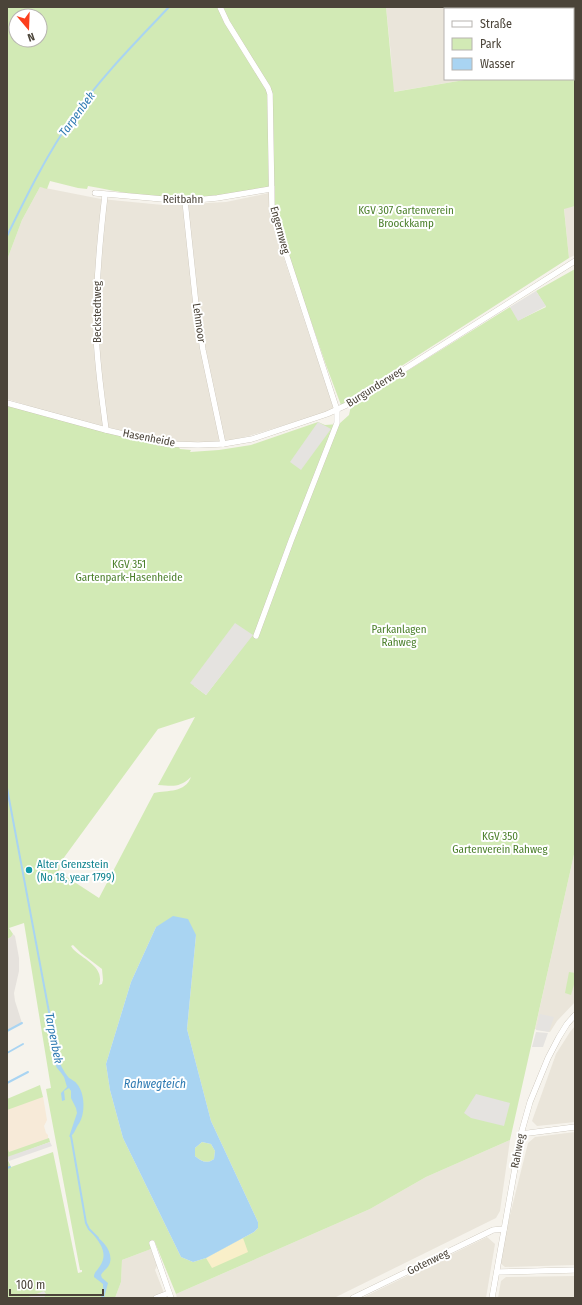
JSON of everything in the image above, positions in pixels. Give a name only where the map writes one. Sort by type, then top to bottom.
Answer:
[{"type":"street","name":"Engernweg","points":[[220,7],[227,22],[268,88],[270,94],[271,189],[274,218],[337,410]]},
{"type":"street","name":"Reitbahn","points":[[95,193],[185,201],[217,198],[271,189]]},
{"type":"street","name":"Beckstedtweg","points":[[105,195],[97,265],[96,328],[100,383],[106,430]]},
{"type":"street","name":"Lehmoor","points":[[185,201],[196,305],[203,350],[223,444]]},
{"type":"street","name":"Burgunderweg","points":[[256,636],[290,541],[336,423],[337,410],[575,261]]},
{"type":"street","name":"Hasenheide","points":[[7,403],[106,430],[166,444],[198,445],[223,444],[252,439],[337,410]]},
{"type":"street","name":"Rahweg","points":[[492,1298],[498,1272],[521,1134],[530,1102],[548,1058],[563,1030],[575,1015]]},
{"type":"street","points":[[521,1134],[575,1127]]},
{"type":"street","name":"Gotenweg","points":[[353,1298],[494,1230],[504,1229]]},
{"type":"street","points":[[152,1243],[170,1295],[156,1298]]},
{"type":"street","points":[[498,1272],[575,1270]]},
{"type":"shaded area","points":[[386,7],[543,7],[444,8],[444,80],[464,80],[393,92]]},
{"type":"shaded area","points":[[575,7],[575,61],[574,8],[548,8]]},
{"type":"shaded area","points":[[40,187],[101,199],[163,205],[163,203],[188,204],[226,202],[269,193],[270,216],[334,410],[249,436],[226,441],[198,443],[167,442],[51,413],[7,399],[7,260],[22,220]]},
{"type":"shaded area","points":[[575,206],[575,255],[569,258],[564,208]]},
{"type":"shaded area","points":[[536,291],[546,306],[518,321],[510,307]]},
{"type":"shaded area","points":[[318,422],[331,429],[301,470],[290,462]]},
{"type":"shaded area","points":[[235,623],[253,635],[206,695],[190,683]]},
{"type":"shaded area","points":[[575,850],[575,1002],[557,1021],[550,1032],[535,1029]]},
{"type":"shaded area","points":[[13,934],[15,936],[19,958],[19,971],[14,993],[22,1023],[7,1031],[7,939]]},
{"type":"shaded area","points":[[540,1014],[554,1017],[549,1032],[536,1030]]},
{"type":"shaded area","points":[[575,1026],[575,1122],[537,1126],[532,1121],[556,1054]]},
{"type":"shaded area","points":[[536,1032],[548,1033],[543,1047],[532,1047]]},
{"type":"shaded area","points":[[476,1094],[510,1103],[504,1126],[471,1118],[464,1113]]},
{"type":"shaded area","points":[[43,1096],[47,1120],[44,1126],[48,1139],[7,1154],[7,1106]]},
{"type":"shaded area","points":[[575,1132],[575,1265],[505,1267],[500,1263],[499,1259],[528,1143],[535,1137]]},
{"type":"shaded area","points":[[510,1140],[500,1211],[496,1218],[334,1298],[177,1298],[176,1294],[370,1209],[426,1177]]},
{"type":"shaded area","points":[[50,1142],[52,1146],[9,1161],[7,1157]]},
{"type":"shaded area","points":[[487,1237],[495,1244],[486,1298],[362,1298]]},
{"type":"shaded area","points":[[151,1249],[157,1266],[155,1270],[164,1293],[152,1298],[115,1298],[121,1282],[122,1260]]},
{"type":"shaded area","points":[[575,1276],[575,1298],[498,1298],[501,1281],[506,1277]]},
{"type":"shaded area","points":[[44,1291],[46,1294],[44,1298],[26,1298]]},
{"type":"green space","name":"KGV 307 Gartenverein Broockkamp","points":[[7,7],[386,7],[394,92],[464,80],[574,80],[575,61],[575,206],[564,209],[569,258],[341,405],[275,216],[275,186],[192,199],[168,199],[88,186],[87,189],[78,188],[50,181],[47,189],[40,187],[22,220],[7,260]]},
{"type":"green space","points":[[575,269],[575,850],[510,1140],[426,1177],[370,1209],[176,1294],[154,1240],[149,1242],[151,1249],[122,1260],[121,1282],[115,1298],[7,1298],[7,1158],[11,1167],[53,1152],[78,1273],[82,1272],[82,1270],[80,1270],[46,1089],[51,1088],[24,923],[9,928],[13,934],[7,939],[7,405],[178,446],[180,449],[191,450],[190,452],[219,450],[251,445],[318,422],[325,425],[339,424],[349,415],[351,406],[510,307],[519,320],[546,307],[536,291]],"holes":[[[252,635],[206,695],[194,686],[216,659]],[[195,717],[158,785],[179,785],[191,777],[185,786],[176,790],[154,793],[99,898],[59,872],[60,863],[158,729]],[[156,927],[196,935],[187,1029],[211,1121],[258,1222],[258,1228],[254,1232],[206,1258],[193,1262],[181,1257],[123,1138],[110,1090],[106,1064],[131,982]],[[73,945],[102,969],[102,984],[99,985],[99,973],[92,964],[71,946]]]},
{"type":"green space","points":[[569,972],[575,973],[575,981],[571,995],[565,993]]},
{"type":"green space","points":[[40,1085],[43,1097],[7,1110],[7,1099]]},
{"type":"green space","points":[[49,1138],[50,1142],[7,1158],[7,1147],[9,1152]]},
{"type":"green space","points":[[202,1142],[211,1144],[215,1151],[214,1159],[211,1161],[204,1162],[195,1156],[195,1148]]},
{"type":"sand","points":[[243,1238],[248,1252],[212,1268],[206,1258]]},
{"type":"water","name":"Rahwegteich","points":[[173,916],[188,919],[196,935],[187,1029],[211,1121],[258,1222],[258,1228],[254,1232],[206,1258],[193,1262],[181,1257],[123,1138],[110,1090],[106,1064],[131,982],[156,927]],"holes":[[[202,1142],[211,1144],[215,1151],[214,1159],[204,1162],[195,1156],[195,1148]]]},
{"type":"water","points":[[58,1056],[63,1070],[80,1088],[84,1104],[81,1121],[73,1134],[69,1137],[77,1113],[69,1088],[64,1091],[65,1100],[62,1101],[61,1093],[67,1087],[64,1077],[56,1066]]},
{"type":"water","points":[[93,1234],[104,1243],[110,1256],[109,1265],[101,1275],[102,1278],[108,1283],[104,1298],[101,1298],[103,1284],[94,1277],[102,1262],[103,1253],[101,1245]]},
{"type":"waterway","name":"Tarpenbek","points":[[7,236],[46,160],[73,117],[107,74],[169,7]]},
{"type":"waterway","name":"Tarpenbek","points":[[7,788],[58,1060]]},
{"type":"waterway","points":[[7,1031],[22,1023]]},
{"type":"waterway","points":[[7,1053],[23,1044]]},
{"type":"waterway","points":[[7,1083],[28,1072]]},
{"type":"waterway","name":"Tarpenbek","points":[[71,1136],[86,1223],[89,1229],[98,1238]]},
{"type":"place","name":"Alter Grenzstein (No 18, year 1799)","points":[[29,870]]},
{"type":"park label","name":"KGV 351 Gartenpark-Hasenheide","points":[[129,570]]},
{"type":"park label","name":"Parkanlagen Rahweg","points":[[399,635]]},
{"type":"park label","name":"KGV 350 Gartenverein Rahweg","points":[[500,842]]}]
